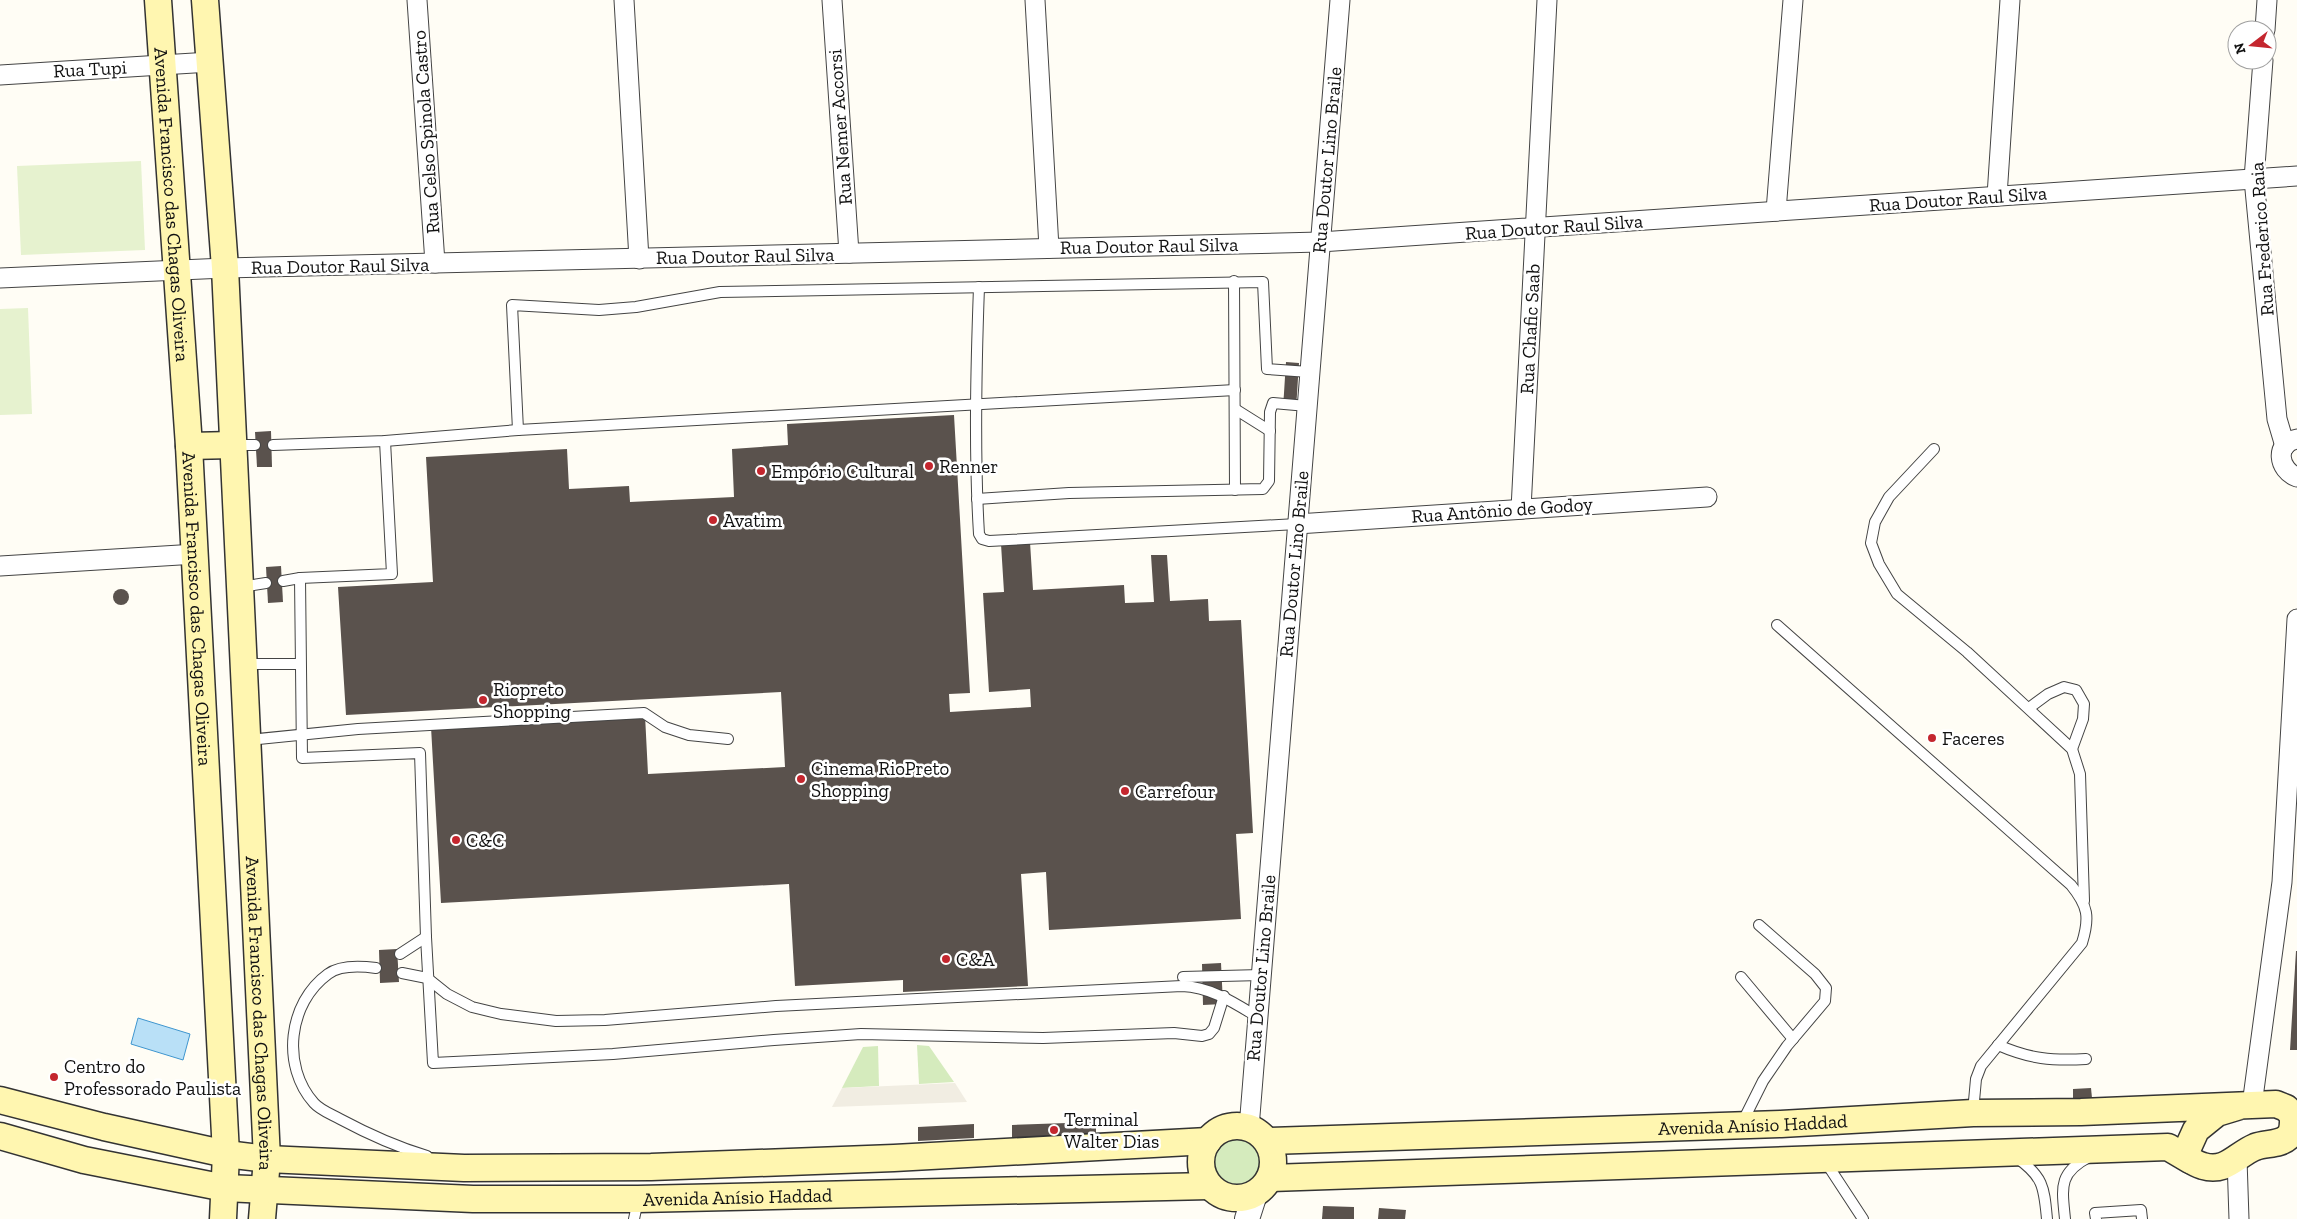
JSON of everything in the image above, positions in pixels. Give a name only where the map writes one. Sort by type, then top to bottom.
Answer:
[{"type":"main road","name":"Avenida Francisco das Chagas Oliveira","points":[[158,0],[196,554],[226,1154],[223,1219]]},
{"type":"main road","name":"Avenida Francisco das Chagas Oliveira","points":[[205,0],[225,268],[244,445],[238,552],[254,585],[244,664],[267,1159],[262,1219]]},
{"type":"main road","points":[[189,446],[244,445]]},
{"type":"main road","points":[[196,554],[238,552]]},
{"type":"main road","points":[[204,737],[247,740]]},
{"type":"main road","points":[[218,1001],[259,998]]},
{"type":"main road","name":"Avenida Anísio Haddad","points":[[0,1100],[104,1127],[226,1154],[267,1159],[464,1168],[651,1167],[894,1158],[1208,1141]]},
{"type":"main road","points":[[2190,1160],[2186,1152],[2196,1130],[2217,1113],[2266,1105]]},
{"type":"main road","name":"Avenida Anísio Haddad","points":[[1251,1201],[1716,1163],[2168,1147],[2190,1160],[2212,1169],[2226,1166],[2249,1150],[2263,1144],[2286,1143],[2294,1126],[2293,1115],[2286,1108],[2266,1105],[1973,1113],[1729,1126],[1258,1134]]},
{"type":"main road","points":[[1238,1126],[1258,1134],[1272,1152],[1274,1165],[1251,1201],[1218,1193],[1210,1186],[1204,1175],[1201,1163],[1203,1151],[1208,1141],[1216,1133],[1226,1128],[1238,1126]]},
{"type":"main road","points":[[1716,1163],[1729,1126]]},
{"type":"main road","name":"Avenida Anísio Haddad","points":[[0,1136],[84,1160],[225,1188],[642,1206],[1210,1186]]},
{"type":"main road","points":[[642,1206],[651,1167]]},
{"type":"street","name":"Rua Celso Spinola Castro","points":[[417,0],[436,263]]},
{"type":"street","points":[[624,0],[639,259]]},
{"type":"street","name":"Rua Nemer Accorsi","points":[[832,0],[848,253]]},
{"type":"street","points":[[1035,0],[1049,248]]},
{"type":"street","name":"Rua Doutor Lino Braile","points":[[1258,1134],[1256,1016],[1261,976],[1340,0]]},
{"type":"street","name":"Rua Chafic Saab","points":[[1521,509],[1547,0]]},
{"type":"street","points":[[1776,211],[1793,0]]},
{"type":"street","points":[[1997,196],[2010,0]]},
{"type":"street","points":[[2266,20],[2267,0]]},
{"type":"street","name":"Rua Tupi","points":[[0,75],[210,62]]},
{"type":"street","name":"Rua Frederico Raia","points":[[2261,70],[2254,179],[2277,419],[2292,442],[2282,453],[2284,468],[2297,478]]},
{"type":"street","name":"Rua Doutor Raul Silva","points":[[0,278],[225,268],[1320,242],[2297,176]]},
{"type":"street","name":"Rua Antônio de Godoy","points":[[1297,524],[1707,497]]},
{"type":"street","points":[[0,566],[196,554]]},
{"type":"street","points":[[2266,1105],[2282,882],[2297,619]]},
{"type":"street","points":[[2237,1159],[2239,1219]]},
{"type":"lane","points":[[518,430],[512,305],[599,310],[636,307],[720,292],[1234,281],[1263,282],[1267,369],[1310,372]]},
{"type":"lane","points":[[1234,281],[1235,490]]},
{"type":"lane","points":[[979,287],[975,405],[977,499],[979,534],[982,539],[989,541],[1297,524]]},
{"type":"lane","points":[[274,445],[385,441],[518,430],[1235,390]]},
{"type":"lane","points":[[977,499],[1069,494],[1262,489],[1269,480],[1270,412],[1273,403],[1307,406]]},
{"type":"lane","points":[[1235,409],[1270,431]]},
{"type":"lane","points":[[283,581],[300,578],[392,574],[385,441]]},
{"type":"lane","points":[[1934,449],[1889,497],[1875,522],[1871,543],[1879,564],[1897,594],[2030,708],[2072,749],[2080,774],[2084,901],[2088,924],[2082,943],[1981,1066],[1976,1079],[1973,1113]]},
{"type":"lane","points":[[300,578],[302,758],[420,754],[426,937],[433,1063],[613,1054],[861,1034],[1043,1038],[1174,1033],[1202,1036],[1209,1034],[1214,1028],[1224,996]]},
{"type":"lane","points":[[1777,624],[2071,885],[2084,901]]},
{"type":"lane","points":[[244,664],[300,664]]},
{"type":"lane","points":[[2030,708],[2048,694],[2064,687],[2076,690],[2084,704],[2083,719],[2072,749]]},
{"type":"lane","points":[[247,740],[358,729],[644,713],[665,727],[689,735],[728,739]]},
{"type":"lane","points":[[1729,1126],[1793,1039],[1825,1001],[1826,988],[1815,974],[1759,924]]},
{"type":"lane","points":[[400,954],[426,937]]},
{"type":"lane","points":[[375,965],[348,967],[329,973],[310,991],[297,1017],[293,1035],[292,1056],[297,1075],[315,1104],[327,1112],[363,1131],[409,1151],[464,1168]]},
{"type":"lane","points":[[402,974],[428,978],[447,994],[472,1007],[501,1014],[556,1021],[605,1020],[776,1006],[1182,986],[1193,986],[1224,996],[1256,1016]]},
{"type":"lane","points":[[1183,978],[1261,976]]},
{"type":"lane","points":[[1741,977],[1793,1039]]},
{"type":"lane","points":[[1998,1045],[2032,1058],[2086,1059]]},
{"type":"lane","points":[[2065,1219],[2062,1188],[2073,1166],[2103,1150]]},
{"type":"lane","points":[[2011,1153],[2033,1169],[2044,1190],[2047,1219]]},
{"type":"lane","points":[[1824,1160],[1863,1219]]},
{"type":"lane","points":[[2096,1219],[2095,1213],[2141,1210],[2142,1219]]},
{"type":"green space","points":[[141,161],[145,250],[21,255],[17,166]]},
{"type":"green space","points":[[28,308],[32,414],[0,415],[0,309]]},
{"type":"green space","points":[[917,1045],[929,1046],[954,1082],[919,1084]]},
{"type":"green space","points":[[878,1046],[879,1086],[842,1088],[863,1047]]},
{"type":"green space","points":[[1238,1133],[1249,1135],[1262,1146],[1267,1162],[1265,1173],[1254,1186],[1238,1191],[1227,1189],[1214,1178],[1209,1162],[1211,1151],[1222,1138]]},
{"type":"shaded area","points":[[955,1083],[967,1102],[832,1107],[842,1088]]},
{"type":"water","points":[[138,1018],[190,1034],[183,1060],[131,1044]]},
{"type":"building","points":[[1286,362],[1299,363],[1296,409],[1283,408]]},
{"type":"building","name":"Riopreto Shopping","points":[[954,415],[970,693],[949,694],[950,712],[1031,707],[1030,689],[989,692],[983,593],[1004,592],[1001,544],[1030,542],[1033,590],[1124,585],[1125,603],[1154,602],[1151,555],[1167,555],[1170,601],[1208,599],[1209,621],[1241,620],[1253,833],[1236,834],[1241,919],[1049,930],[1046,872],[1021,874],[1028,986],[903,992],[903,980],[795,986],[789,884],[441,903],[431,727],[645,715],[648,774],[785,767],[781,692],[346,715],[338,587],[433,582],[426,457],[567,449],[569,489],[629,486],[630,502],[734,497],[732,449],[788,445],[787,424]]},
{"type":"building","points":[[271,431],[272,467],[257,467],[255,432]]},
{"type":"building","points":[[281,566],[283,602],[268,603],[266,567]]},
{"type":"building","points":[[118,589],[124,589],[129,594],[127,603],[118,605],[113,600],[113,594]]},
{"type":"building","points":[[397,949],[399,982],[380,983],[379,950]]},
{"type":"building","points":[[2296,951],[2297,1050],[2290,1050]]},
{"type":"building","points":[[1221,963],[1223,1004],[1203,1005],[1202,964]]},
{"type":"building","points":[[2091,1088],[2092,1098],[2073,1099],[2073,1089]]},
{"type":"building","name":"Terminal Walter Dias","points":[[1096,1122],[1096,1135],[1012,1138],[1012,1125]]},
{"type":"building","points":[[974,1124],[974,1138],[918,1141],[918,1127]]},
{"type":"building","points":[[1323,1206],[1354,1207],[1354,1219],[1322,1219]]},
{"type":"building","points":[[1379,1208],[1406,1210],[1405,1219],[1378,1219]]},
{"type":"place","name":"Renner","points":[[929,466]]},
{"type":"place","name":"Empório Cultural","points":[[761,471]]},
{"type":"place","name":"Avatim","points":[[713,520]]},
{"type":"place","name":"Riopreto Shopping","points":[[483,700]]},
{"type":"place","name":"Faceres","points":[[1932,738]]},
{"type":"place","name":"Cinema RioPreto Shopping","points":[[801,779]]},
{"type":"place","name":"Carrefour","points":[[1125,791]]},
{"type":"place","name":"C&C","points":[[456,840]]},
{"type":"place","name":"C&A","points":[[946,959]]},
{"type":"place","name":"Centro do Professorado Paulista","points":[[54,1077]]},
{"type":"place","name":"Terminal Walter Dias","points":[[1054,1130]]}]
